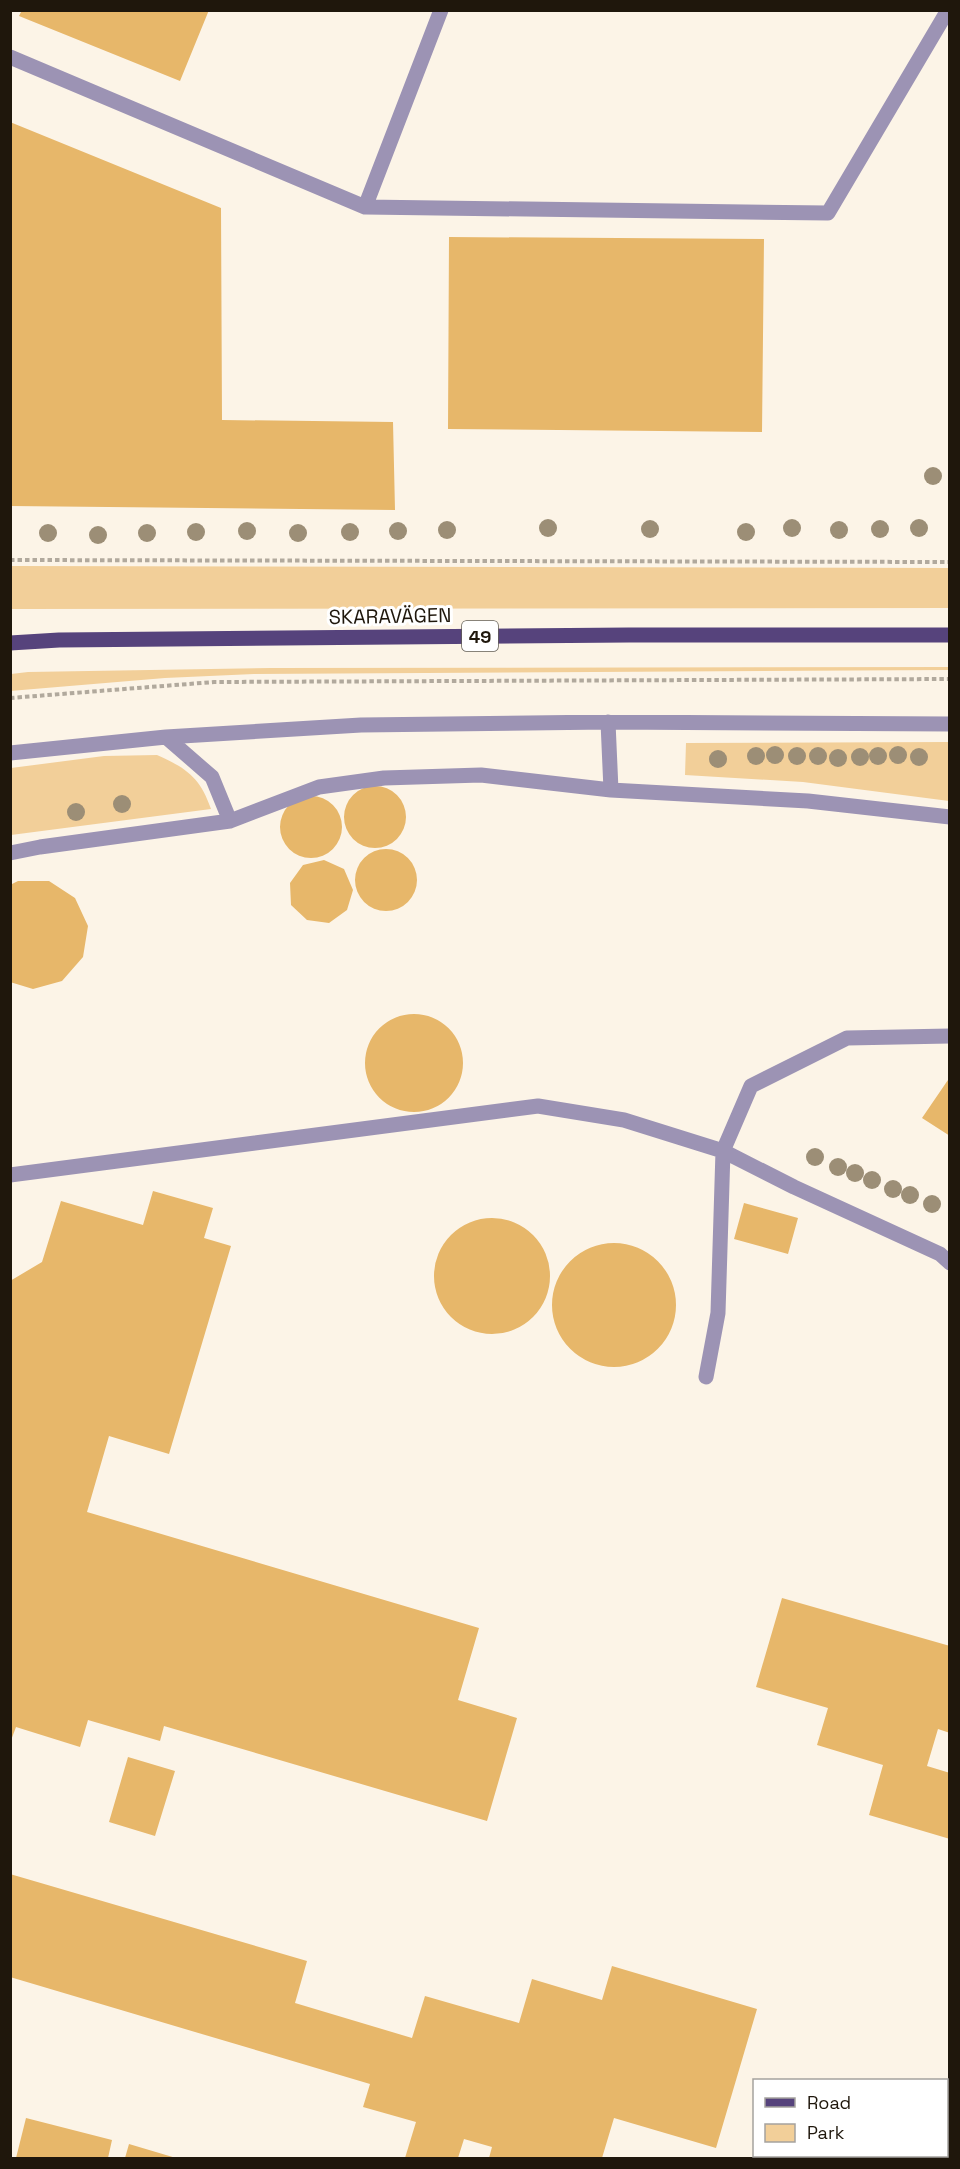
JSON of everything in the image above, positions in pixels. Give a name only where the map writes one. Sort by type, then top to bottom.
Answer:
[{"type":"main road","name":"SKARAVÄGEN","points":[[10,643],[59,640],[570,635],[950,635]]},
{"type":"street","points":[[365,207],[441,10]]},
{"type":"street","points":[[10,57],[365,207],[828,213],[948,10]]},
{"type":"street","points":[[608,722],[611,790]]},
{"type":"street","points":[[10,753],[166,737],[361,725],[608,722],[950,724]]},
{"type":"street","points":[[166,737],[212,777],[231,821]]},
{"type":"street","points":[[10,854],[40,847],[231,821],[319,787],[384,778],[481,775],[611,790],[808,801],[950,817]]},
{"type":"street","points":[[706,1377],[718,1313],[723,1151],[751,1086],[847,1038],[950,1036]]},
{"type":"street","points":[[10,1175],[538,1106],[624,1119],[723,1151],[794,1187],[940,1254],[950,1263]]},
{"type":"path","points":[[10,560],[950,562]]},
{"type":"path","points":[[10,698],[214,682],[950,679]]},
{"type":"green space","points":[[11,566],[949,568],[950,608],[11,609]]},
{"type":"green space","points":[[950,667],[949,670],[254,674],[165,678],[10,691],[11,674],[28,672],[271,668]]},
{"type":"green space","points":[[949,742],[949,801],[803,782],[685,775],[686,743]]},
{"type":"green space","points":[[157,755],[184,769],[197,781],[211,809],[11,835],[11,768],[104,756]]},
{"type":"building","points":[[22,10],[209,10],[180,81],[19,16]]},
{"type":"building","points":[[10,122],[221,208],[222,420],[393,422],[395,510],[10,506]]},
{"type":"building","points":[[449,237],[764,239],[762,432],[448,429]]},
{"type":"building","points":[[375,786],[392,791],[397,795],[401,800],[406,817],[401,834],[397,839],[392,843],[375,848],[358,843],[353,839],[349,834],[344,817],[349,800],[353,795],[358,791]]},
{"type":"building","points":[[311,796],[328,801],[333,805],[337,810],[342,827],[337,844],[333,849],[328,853],[311,858],[294,853],[289,849],[285,844],[280,827],[285,810],[289,805],[294,801]]},
{"type":"building","points":[[386,849],[403,854],[408,858],[412,863],[417,880],[412,897],[408,902],[403,906],[386,911],[369,906],[364,902],[360,897],[355,880],[360,863],[364,858],[369,854]]},
{"type":"building","points":[[324,860],[344,869],[353,890],[347,910],[329,923],[307,920],[291,905],[290,883],[303,865]]},
{"type":"building","points":[[18,881],[49,881],[75,898],[88,926],[83,957],[62,981],[33,989],[10,982],[10,885]]},
{"type":"building","points":[[414,1014],[433,1018],[449,1028],[459,1044],[463,1063],[459,1082],[449,1098],[433,1108],[414,1112],[395,1108],[379,1098],[369,1082],[365,1063],[369,1044],[379,1028],[395,1018]]},
{"type":"building","points":[[950,1077],[950,1136],[922,1118]]},
{"type":"building","points":[[153,1191],[213,1208],[204,1238],[231,1246],[169,1454],[109,1436],[87,1512],[479,1628],[458,1700],[517,1718],[487,1821],[164,1726],[160,1741],[88,1720],[80,1747],[16,1727],[10,1743],[10,1281],[42,1262],[61,1201],[143,1225]]},
{"type":"building","points":[[744,1203],[798,1218],[788,1254],[734,1239]]},
{"type":"building","points":[[492,1218],[514,1223],[533,1235],[545,1254],[550,1276],[545,1298],[533,1317],[514,1329],[492,1334],[470,1329],[451,1317],[439,1298],[434,1276],[439,1254],[451,1235],[470,1223]]},
{"type":"building","points":[[614,1243],[638,1247],[658,1261],[672,1281],[676,1305],[672,1329],[658,1349],[638,1363],[614,1367],[590,1363],[570,1349],[556,1329],[552,1305],[556,1281],[570,1261],[590,1247]]},
{"type":"building","points":[[782,1598],[950,1646],[950,1733],[938,1729],[927,1766],[950,1773],[950,1839],[869,1815],[883,1765],[817,1745],[828,1708],[756,1687]]},
{"type":"building","points":[[128,1757],[175,1771],[155,1836],[109,1822]]},
{"type":"building","points":[[10,1874],[307,1961],[295,2003],[412,2038],[425,1996],[519,2023],[532,1979],[602,2000],[612,1966],[757,2009],[716,2148],[614,2118],[602,2158],[489,2158],[492,2147],[464,2139],[458,2158],[405,2158],[416,2122],[363,2107],[370,2084],[10,1977]]},
{"type":"building","points":[[26,2118],[112,2140],[108,2158],[16,2158]]},
{"type":"building","points":[[129,2144],[176,2158],[125,2158]]}]
